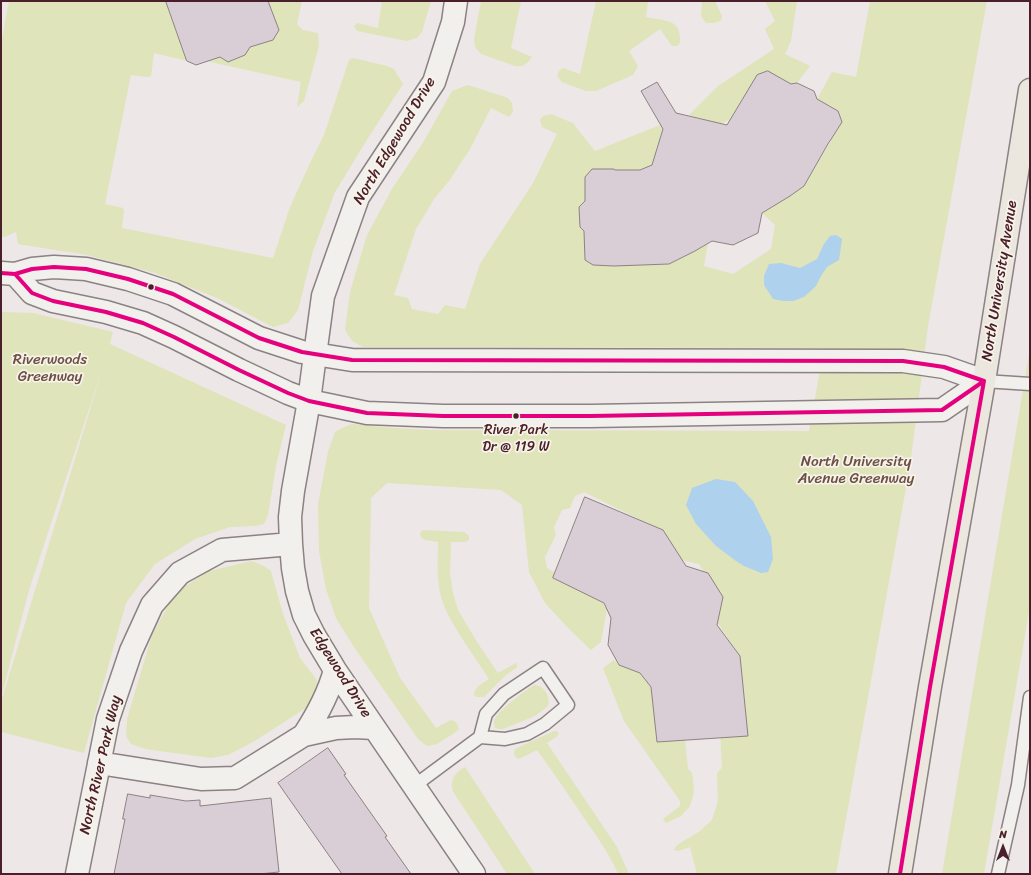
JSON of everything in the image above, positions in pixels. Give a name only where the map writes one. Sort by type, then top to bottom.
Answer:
[{"type":"highway","name":"North University Avenue","points":[[900,874],[930,687],[984,381],[1030,90]]},
{"type":"street","name":"North Edgewood Drive","points":[[314,364],[323,296],[358,197],[434,82],[453,22],[456,1]]},
{"type":"street","points":[[8,274],[32,269],[54,267],[86,269],[128,279],[173,294],[259,338],[302,352],[314,364],[352,360],[903,362],[944,367],[984,381]]},
{"type":"street","points":[[8,274],[32,293],[53,301],[106,312],[142,323],[174,337],[288,393],[310,401],[367,413],[443,416],[590,416],[942,410],[984,381]]},
{"type":"street","name":"Edgewood Drive","points":[[314,364],[310,401],[292,491],[290,517],[293,568],[297,591],[304,615],[314,636],[334,670],[474,874]]},
{"type":"street","name":"North River Park Way","points":[[77,874],[108,719],[131,651],[152,605],[180,573],[222,550],[291,544]]},
{"type":"street","points":[[304,735],[326,696],[334,670]]},
{"type":"street","points":[[99,763],[201,779],[235,778],[304,735],[336,728],[374,728]]},
{"type":"lane","points":[[984,381],[1030,384]]},
{"type":"lane","points":[[414,786],[480,737],[486,714],[504,694],[543,668],[568,705],[545,724],[527,734],[506,739],[480,737]]},
{"type":"lane","points":[[998,874],[1018,785],[1030,697]]},
{"type":"green space","points":[[9,1],[166,1],[187,61],[154,53],[151,76],[131,75],[105,204],[123,208],[122,228],[273,258],[290,207],[324,135],[349,60],[353,58],[394,69],[403,84],[335,192],[313,251],[298,310],[288,323],[273,327],[217,298],[155,273],[87,255],[18,244],[16,232],[4,237],[1,236],[1,44]]},
{"type":"green space","points":[[268,1],[302,1],[297,24],[303,30],[318,33],[319,46],[304,101],[297,107],[301,82],[206,61],[220,57],[228,62],[245,55],[250,47],[273,40],[279,30]]},
{"type":"green space","points":[[382,1],[431,1],[422,32],[417,38],[407,41],[357,31],[354,26],[357,23],[378,28]]},
{"type":"green space","points":[[481,1],[521,1],[511,48],[532,57],[523,66],[515,66],[481,54],[475,47],[474,39]]},
{"type":"green space","points":[[596,1],[648,1],[646,17],[665,20],[675,25],[680,35],[680,43],[677,46],[672,46],[660,29],[629,51],[638,66],[633,75],[596,91],[586,91],[562,82],[557,76],[559,71],[563,68],[580,74]]},
{"type":"green space","points":[[702,1],[715,1],[722,16],[721,21],[706,23],[701,16]]},
{"type":"green space","points":[[765,1],[797,1],[791,41],[785,54],[810,66],[797,83],[739,105],[731,119],[712,128],[709,121],[689,115],[718,86],[774,49],[765,29],[775,21]]},
{"type":"green space","name":"North University Avenue Greenway","points":[[870,1],[987,1],[928,326],[910,466],[836,874],[697,874],[690,847],[678,851],[674,850],[677,845],[700,831],[712,820],[718,801],[717,773],[722,768],[720,731],[741,722],[738,653],[711,613],[715,590],[699,564],[676,559],[651,525],[584,492],[575,496],[570,508],[562,510],[554,527],[556,535],[545,557],[547,568],[602,602],[607,609],[601,642],[591,650],[545,603],[529,572],[522,505],[501,490],[387,483],[371,498],[369,608],[400,678],[436,728],[451,720],[456,722],[459,729],[437,744],[427,746],[418,739],[354,647],[336,618],[326,589],[319,551],[318,504],[328,452],[335,432],[352,424],[431,430],[809,431],[824,348],[363,347],[352,341],[345,330],[350,292],[367,235],[392,189],[424,141],[452,91],[468,85],[508,98],[512,103],[513,112],[509,117],[491,108],[470,149],[449,181],[434,199],[416,229],[394,295],[408,298],[412,309],[438,314],[445,305],[465,309],[480,264],[533,183],[557,134],[542,127],[540,120],[543,116],[551,114],[573,123],[595,151],[660,125],[663,129],[656,151],[662,161],[640,170],[619,176],[614,169],[592,169],[585,177],[585,201],[579,207],[580,227],[584,231],[585,260],[593,265],[614,266],[620,259],[627,265],[669,264],[682,258],[684,249],[692,253],[708,243],[704,266],[733,274],[771,249],[775,225],[762,213],[779,203],[780,194],[790,196],[804,186],[842,122],[838,111],[817,99],[832,72],[856,77]]},
{"type":"green space","name":"Riverwoods Greenway","points":[[1,312],[33,313],[113,332],[110,344],[286,425],[276,466],[268,515],[264,524],[256,526],[230,527],[195,539],[155,564],[126,603],[84,753],[1,732],[1,702],[102,370],[29,590],[1,698]]},
{"type":"green space","points":[[1030,348],[1030,606],[984,874],[942,874]]},
{"type":"green space","points":[[423,530],[464,532],[469,536],[469,540],[465,542],[451,542],[450,574],[458,610],[498,673],[516,663],[517,664],[517,667],[505,676],[484,697],[476,697],[474,692],[479,686],[489,679],[457,630],[446,610],[439,586],[438,542],[425,540],[421,537],[420,533]]},
{"type":"green space","points":[[252,561],[271,571],[283,614],[300,658],[317,680],[316,691],[313,699],[306,708],[253,742],[228,755],[211,758],[145,749],[131,744],[126,736],[127,719],[152,635],[175,593],[209,571]]},
{"type":"green space","points":[[614,660],[619,665],[640,673],[651,687],[657,742],[685,740],[688,769],[692,773],[694,792],[690,806],[681,816],[666,823],[663,819],[680,806],[680,801],[624,721],[603,668]]},
{"type":"green space","points":[[534,685],[544,689],[548,695],[548,706],[535,716],[503,729],[495,728],[494,721],[500,712]]},
{"type":"green space","points":[[557,731],[559,734],[547,743],[617,847],[629,874],[618,874],[599,840],[537,750],[519,759],[514,755],[515,749]]},
{"type":"green space","points":[[465,767],[535,874],[507,874],[454,793],[452,780],[458,772]]},
{"type":"water","points":[[836,235],[842,239],[839,260],[827,267],[816,286],[804,297],[793,301],[773,299],[764,285],[764,276],[769,264],[781,263],[800,268],[817,259],[824,244],[830,236]]},
{"type":"water","points":[[716,479],[735,482],[753,501],[771,537],[773,559],[768,572],[761,573],[736,561],[716,546],[696,524],[686,505],[692,488]]},
{"type":"building","points":[[166,1],[268,1],[279,30],[273,40],[250,47],[245,55],[228,62],[220,57],[196,65],[187,61]]},
{"type":"building","points":[[768,71],[791,84],[797,83],[814,91],[817,99],[838,111],[842,122],[804,186],[762,213],[758,233],[733,245],[712,241],[669,264],[614,266],[593,265],[585,260],[584,231],[580,227],[579,207],[585,201],[585,177],[592,169],[640,170],[652,165],[663,129],[641,91],[657,82],[676,113],[727,125],[757,75]]},
{"type":"building","points":[[585,497],[663,530],[686,566],[708,573],[723,597],[717,625],[740,656],[748,736],[657,742],[651,687],[640,673],[619,665],[608,645],[611,618],[604,603],[553,578]]},
{"type":"building","points":[[328,748],[346,774],[344,775],[387,836],[385,837],[411,874],[342,874],[278,783]]},
{"type":"building","points":[[128,794],[150,798],[150,795],[186,801],[200,800],[200,806],[271,798],[279,872],[259,874],[114,874],[125,819],[123,819]]},
{"type":"transit line","points":[[1,273],[15,274],[32,269],[54,267],[86,269],[128,279],[173,294],[259,338],[302,352],[352,360],[903,361],[944,367],[984,381]]},
{"type":"transit line","points":[[1,273],[15,274],[32,293],[53,301],[106,312],[143,323],[288,393],[309,401],[367,413],[443,416],[590,416],[942,410],[984,381]]},
{"type":"transit line","points":[[900,874],[930,687],[984,381]]},
{"type":"place","name":"River Park Dr @ 119 W","points":[[516,416]]}]
